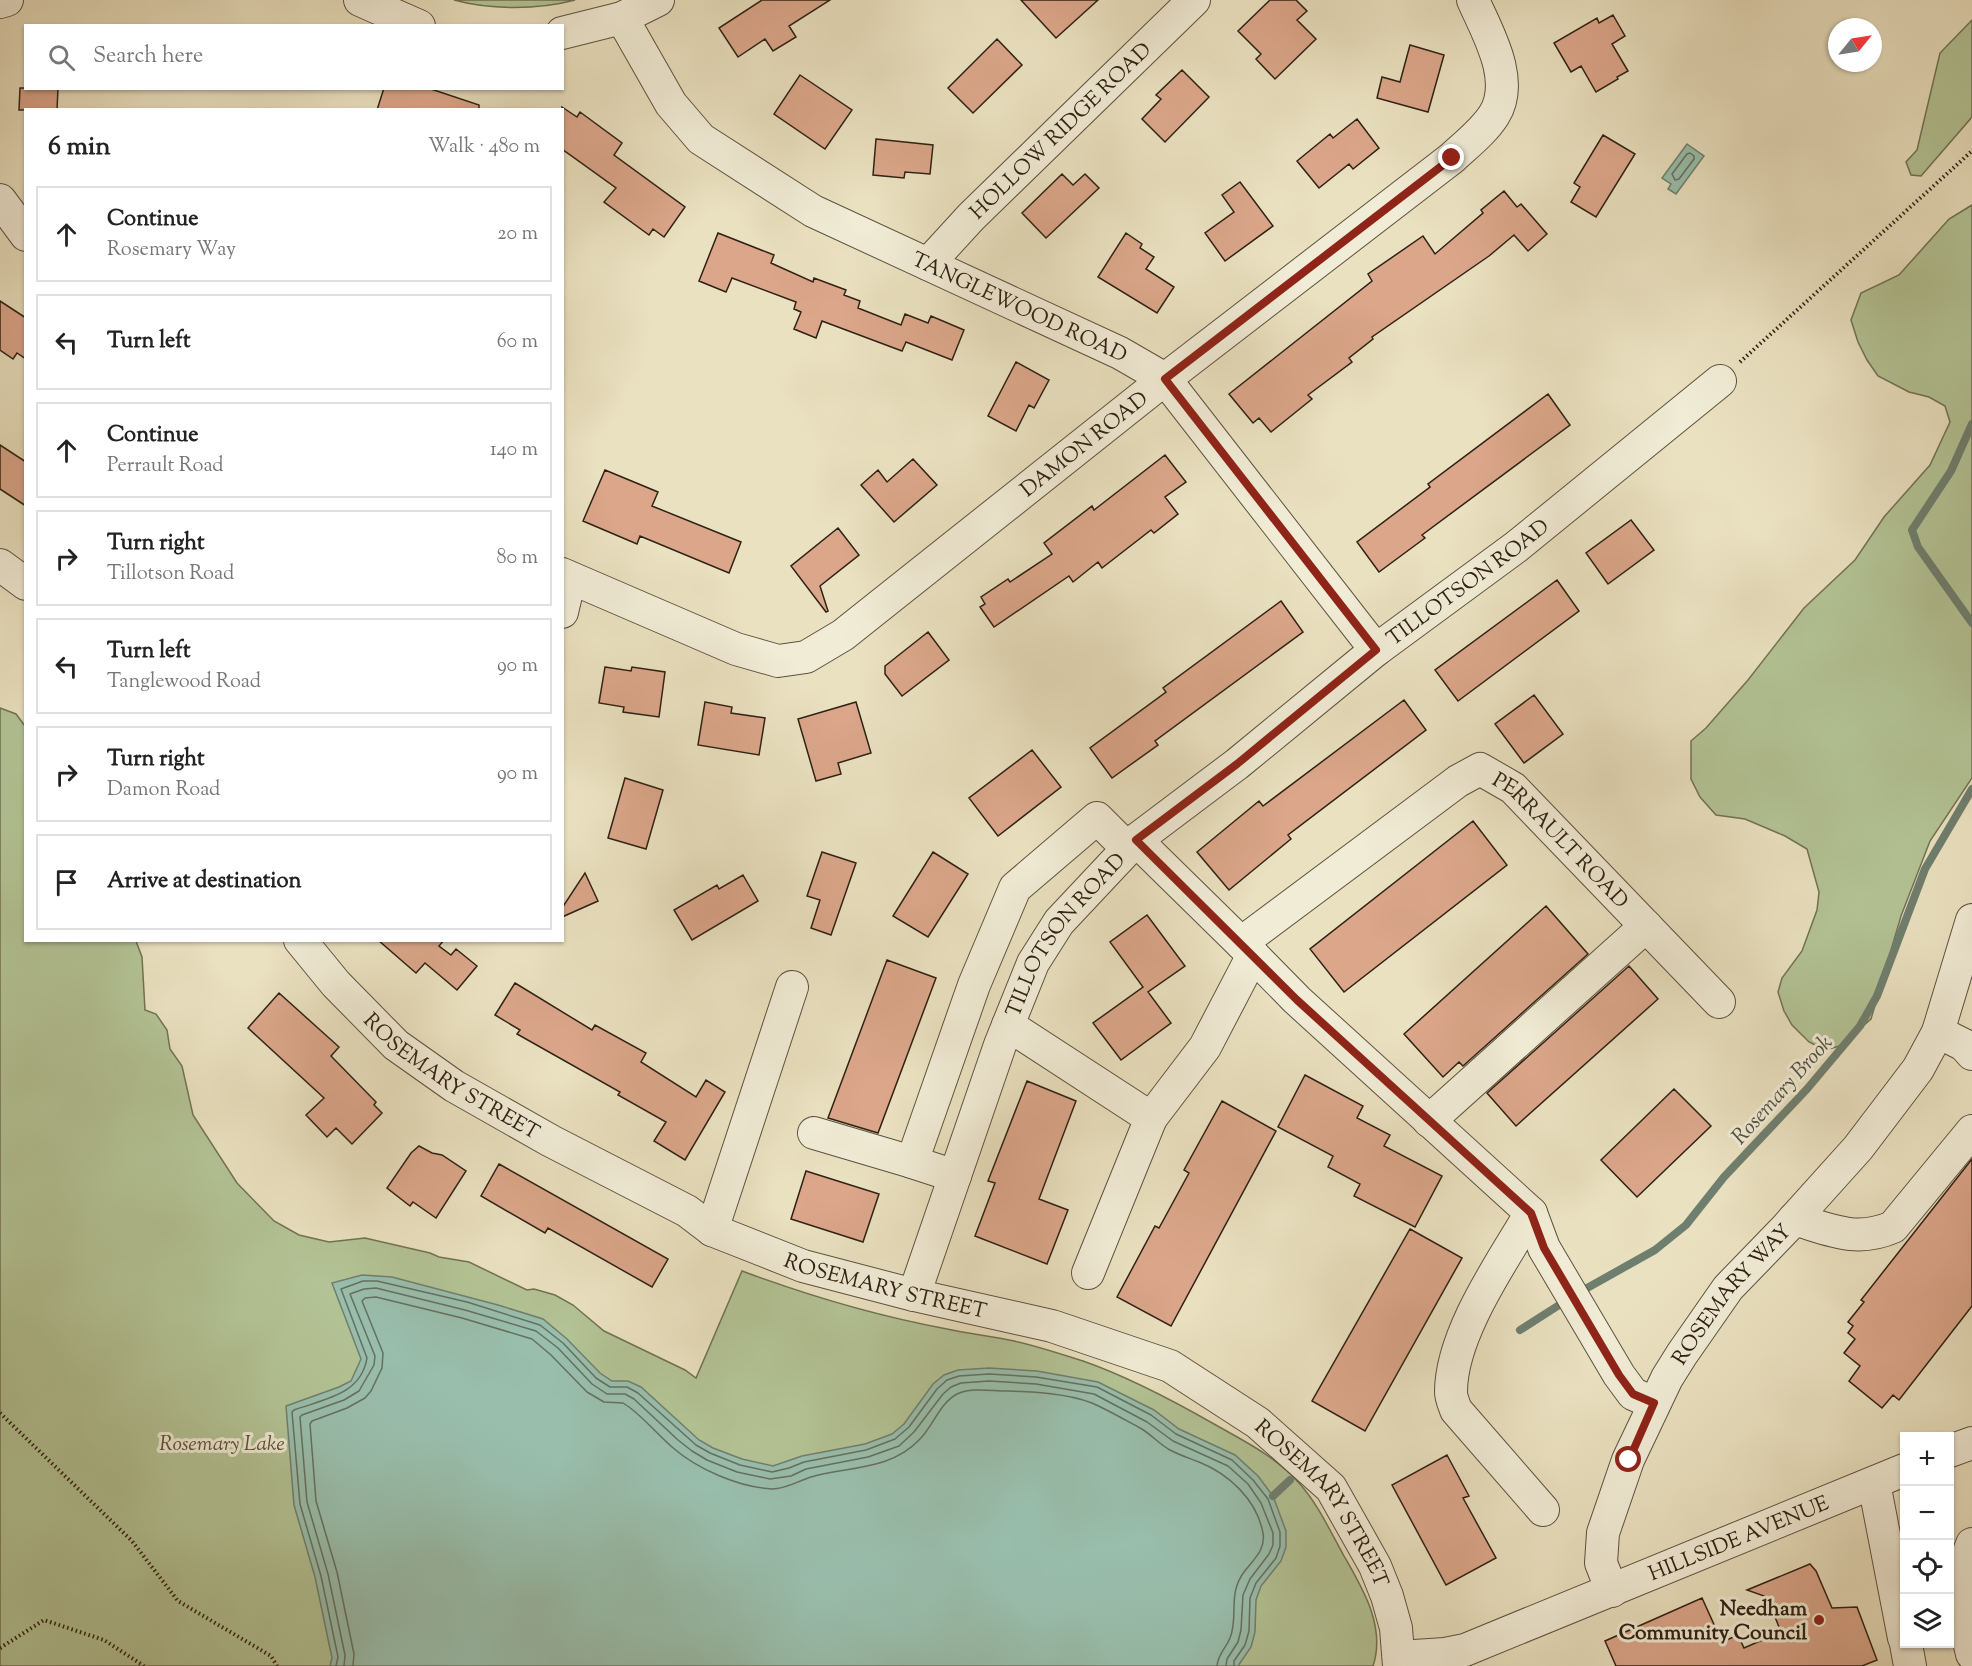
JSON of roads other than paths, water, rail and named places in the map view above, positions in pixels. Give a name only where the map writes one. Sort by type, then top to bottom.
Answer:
[{"type":"street","points":[[0,2],[8,0]]},
{"type":"street","points":[[360,0],[414,24]]},
{"type":"street","points":[[564,32],[622,18],[658,0]]},
{"type":"street","name":"HOLLOW RIDGE ROAD","points":[[928,264],[971,217],[1194,0]]},
{"type":"street","name":"DAMON ROAD","points":[[566,576],[736,649],[778,662],[806,657],[843,635],[1165,379],[1452,158],[1493,117],[1502,95],[1500,69],[1473,0]]},
{"type":"street","name":"TANGLEWOOD ROAD","points":[[622,18],[671,104],[701,139],[813,212],[1120,353],[1165,379],[1376,650]]},
{"type":"street","points":[[0,200],[24,232]]},
{"type":"street","name":"TILLOTSON ROAD","points":[[914,1295],[1008,1025],[1033,963],[1059,922],[1132,845],[1237,764],[1376,650],[1516,547],[1720,381]]},
{"type":"street","points":[[0,565],[24,583]]},
{"type":"street","points":[[564,594],[566,576]]},
{"type":"street","name":"PERRAULT ROAD","points":[[1247,949],[1458,781],[1480,769],[1513,788],[1719,1002]]},
{"type":"street","points":[[912,1162],[974,984],[1015,888],[1097,818],[1132,845],[1247,949],[1297,1000],[1531,1213],[1544,1248],[1633,1394],[1654,1403]]},
{"type":"street","name":"ROSEMARY WAY","points":[[1612,1591],[1601,1563],[1603,1533],[1629,1460],[1654,1403],[1682,1354],[1728,1288],[1858,1148],[1918,1069],[1938,1032],[1972,920]]},
{"type":"street","points":[[1430,1121],[1646,926]]},
{"type":"street","name":"ROSEMARY STREET","points":[[302,942],[336,984],[396,1045],[454,1086],[551,1141],[687,1211],[712,1230],[803,1266],[914,1295],[1052,1326],[1170,1366],[1258,1423],[1330,1488],[1376,1566],[1396,1628],[1399,1662]]},
{"type":"street","points":[[1088,1273],[1150,1118],[1205,1047],[1247,949]]},
{"type":"street","points":[[712,1230],[792,987]]},
{"type":"street","points":[[1008,1025],[1150,1118]]},
{"type":"street","points":[[1938,1032],[1964,1045],[1972,1054]]},
{"type":"street","points":[[1794,1219],[1848,1235],[1876,1234],[1893,1227],[1972,1131]]},
{"type":"street","points":[[814,1133],[955,1176]]},
{"type":"street","points":[[1531,1213],[1489,1285],[1464,1336],[1450,1395],[1456,1410],[1543,1510]]},
{"type":"street","points":[[1954,1450],[1972,1443]]},
{"type":"street","name":"HILLSIDE AVENUE","points":[[1399,1662],[1465,1650],[1900,1472]]},
{"type":"street","points":[[1874,1483],[1900,1613]]},
{"type":"street","points":[[1972,1544],[1968,1554],[1963,1605],[1972,1653]]},
{"type":"street","points":[[1906,1648],[1910,1666]]},
{"type":"water","points":[[1687,144],[1704,156],[1676,194],[1668,189],[1671,184],[1662,178]]},
{"type":"water","name":"Rosemary Lake","points":[[362,1275],[392,1277],[543,1319],[567,1339],[600,1373],[612,1381],[628,1381],[641,1387],[699,1440],[742,1459],[773,1466],[802,1456],[865,1444],[892,1434],[904,1424],[933,1384],[944,1375],[958,1370],[989,1368],[1037,1371],[1098,1382],[1154,1410],[1179,1429],[1235,1455],[1258,1476],[1273,1496],[1286,1531],[1286,1547],[1281,1561],[1261,1586],[1256,1600],[1255,1632],[1251,1647],[1238,1666],[330,1666],[332,1658],[315,1577],[294,1505],[286,1406],[351,1381],[361,1359],[332,1283]]},
{"type":"waterway","name":"Rosemary Brook","points":[[1972,424],[1951,471],[1912,530],[1918,547],[1972,623]]},
{"type":"waterway","name":"Rosemary Brook","points":[[1580,1292],[1655,1250],[1686,1225],[1724,1177],[1807,1089],[1860,1026],[1877,996],[1925,869],[1972,789]]},
{"type":"waterway","name":"Rosemary Brook","points":[[1520,1330],[1567,1300]]},
{"type":"waterway","name":"Rosemary Brook","points":[[1273,1496],[1290,1480]]},
{"type":"place","name":"Needham Community Council","points":[[1819,1620]]}]
